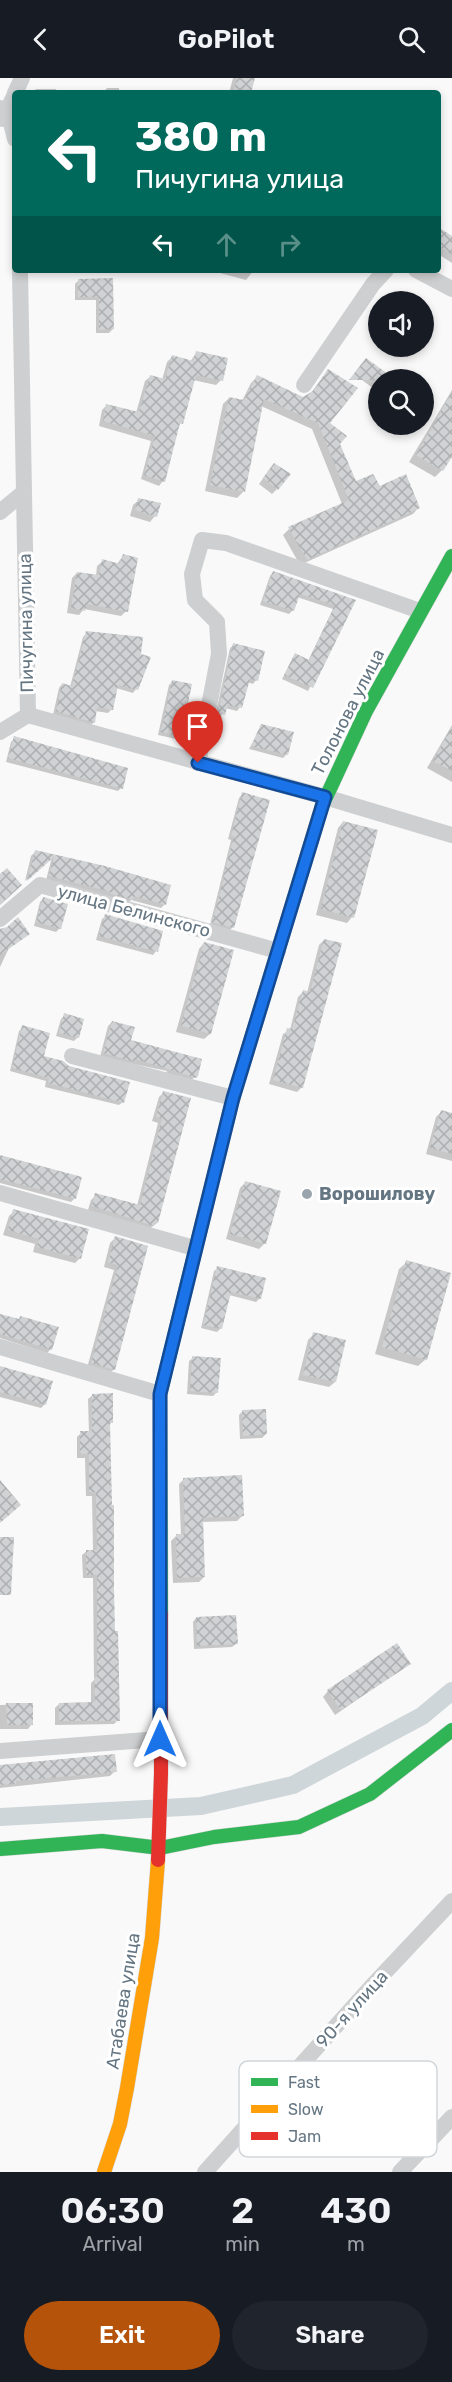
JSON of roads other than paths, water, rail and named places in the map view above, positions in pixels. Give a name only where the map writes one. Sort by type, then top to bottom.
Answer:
[{"type":"main road","name":"Толонова улица","points":[[160,1832],[160,1394],[194,1248],[233,1098],[325,797],[366,711],[452,556]]},
{"type":"main road","points":[[0,1849],[102,1841],[160,1848],[214,1837],[299,1827],[370,1794],[452,1730]]},
{"type":"main road","name":"Атабаева улица","points":[[104,2172],[120,2124],[140,2018],[152,1938],[160,1832]]},
{"type":"street","points":[[12,99],[3,115],[12,133]]},
{"type":"street","name":"Пичугина улица","points":[[20,273],[28,715],[325,797],[452,835]]},
{"type":"street","points":[[304,385],[372,284],[383,273]]},
{"type":"street","points":[[422,273],[452,289]]},
{"type":"street","points":[[0,512],[23,493]]},
{"type":"street","points":[[198,763],[219,654],[217,622],[195,600],[192,574],[202,540],[226,543],[420,611]]},
{"type":"street","points":[[0,732],[28,715]]},
{"type":"street","name":"улица Белинского","points":[[0,919],[40,885],[278,951]]},
{"type":"street","points":[[72,1056],[233,1098]]},
{"type":"street","points":[[0,1193],[194,1248]]},
{"type":"street","points":[[0,1347],[160,1394]]},
{"type":"street","points":[[0,1751],[160,1739]]},
{"type":"street","name":"90-я улица","points":[[305,2061],[452,1901]]},
{"type":"street","points":[[437,2133],[452,2117]]},
{"type":"street","name":"90-я улица","points":[[205,2172],[239,2134]]},
{"type":"street","points":[[400,2172],[414,2157]]},
{"type":"waterway","points":[[0,1817],[201,1806],[293,1785],[422,1716],[452,1691]]},
{"type":"place","name":"Ворошилову","points":[[307,1194]]}]
